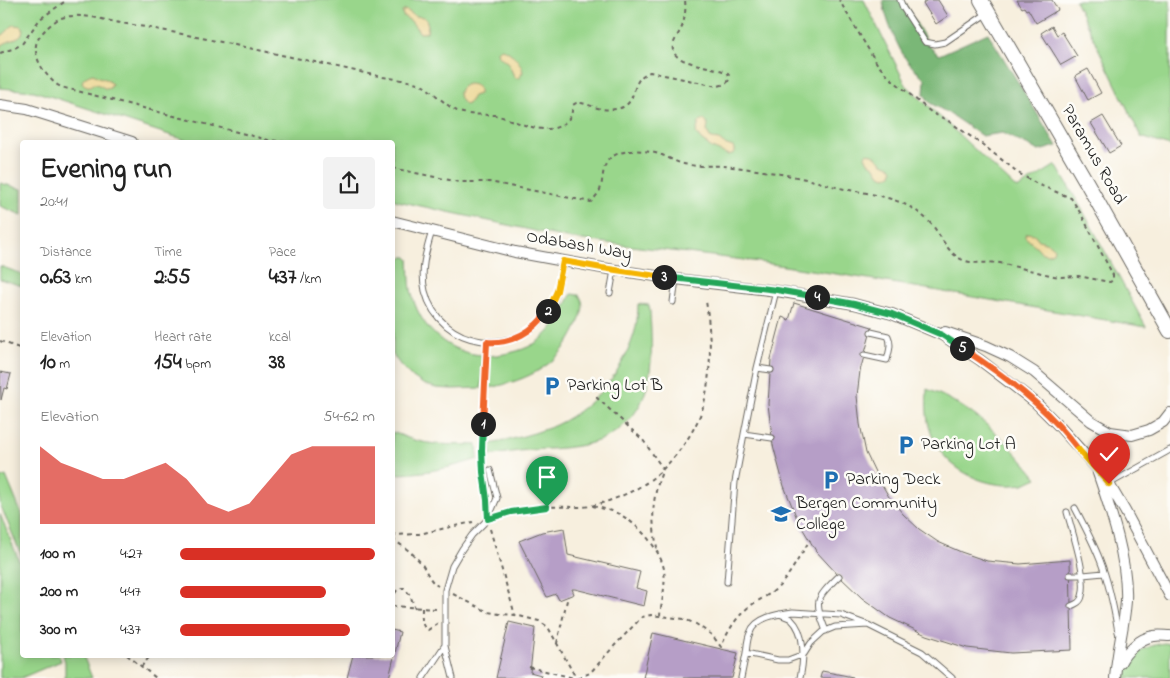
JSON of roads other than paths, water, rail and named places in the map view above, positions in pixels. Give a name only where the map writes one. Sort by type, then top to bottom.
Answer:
[{"type":"main road","name":"Paramus Road","points":[[981,0],[1088,183],[1170,331]]},
{"type":"street","points":[[0,104],[27,109],[126,140]]},
{"type":"street","name":"Odabash Way","points":[[395,222],[515,252],[563,261],[676,279],[777,290],[834,300],[892,314],[942,335],[988,366],[1041,408],[1096,467],[1125,511],[1170,596]]},
{"type":"street","points":[[892,314],[986,346],[1010,357],[1034,372],[1091,421],[1110,432],[1132,435],[1149,430],[1163,422],[1170,413]]},
{"type":"street","points":[[1162,315],[1170,338]]},
{"type":"street","points":[[1096,467],[1118,537],[1124,573],[1125,616],[1115,676]]},
{"type":"street","points":[[1115,676],[1124,655],[1137,644],[1152,636],[1170,636]]},
{"type":"lane","points":[[900,0],[903,8],[925,42],[936,44],[945,42],[988,12]]},
{"type":"lane","points":[[432,231],[424,259],[425,290],[430,304],[447,326],[469,338],[493,342],[510,340],[528,332],[541,321],[551,308],[557,291],[563,261]]},
{"type":"lane","points":[[610,293],[614,270]]},
{"type":"lane","points":[[673,302],[676,279]]},
{"type":"lane","points":[[727,582],[735,482],[757,368],[777,290]]},
{"type":"lane","points":[[864,355],[887,360],[890,347],[888,336],[871,332]]},
{"type":"lane","points":[[757,368],[771,370]]},
{"type":"lane","points":[[744,434],[772,438]]},
{"type":"lane","points":[[1109,484],[1170,450]]},
{"type":"lane","points":[[454,678],[445,645],[442,609],[445,590],[452,566],[472,535],[488,519],[497,498],[490,470]]},
{"type":"lane","points":[[1075,508],[1101,562],[1115,612],[1120,643]]},
{"type":"lane","points":[[1067,512],[1083,575],[1082,596],[1078,604],[1071,606]]},
{"type":"lane","points":[[1070,574],[1104,573]]},
{"type":"lane","points":[[826,631],[819,614],[818,602],[822,593],[839,576]]},
{"type":"lane","points":[[741,678],[750,632],[757,622],[779,614],[793,612],[841,615],[868,624],[922,652],[952,678]]},
{"type":"lane","points":[[779,614],[790,618],[795,624],[802,640],[804,654],[800,678]]},
{"type":"lane","points":[[746,653],[778,660],[788,660],[804,654],[811,643],[822,632],[836,627],[868,624]]},
{"type":"lane","points":[[425,678],[445,645]]},
{"type":"place","name":"Parking Lot B","points":[[552,386]]},
{"type":"place","name":"Parking Lot A","points":[[906,445]]},
{"type":"place","name":"Parking Deck","points":[[831,480]]},
{"type":"place","name":"Bergen Community College","points":[[781,514]]}]
